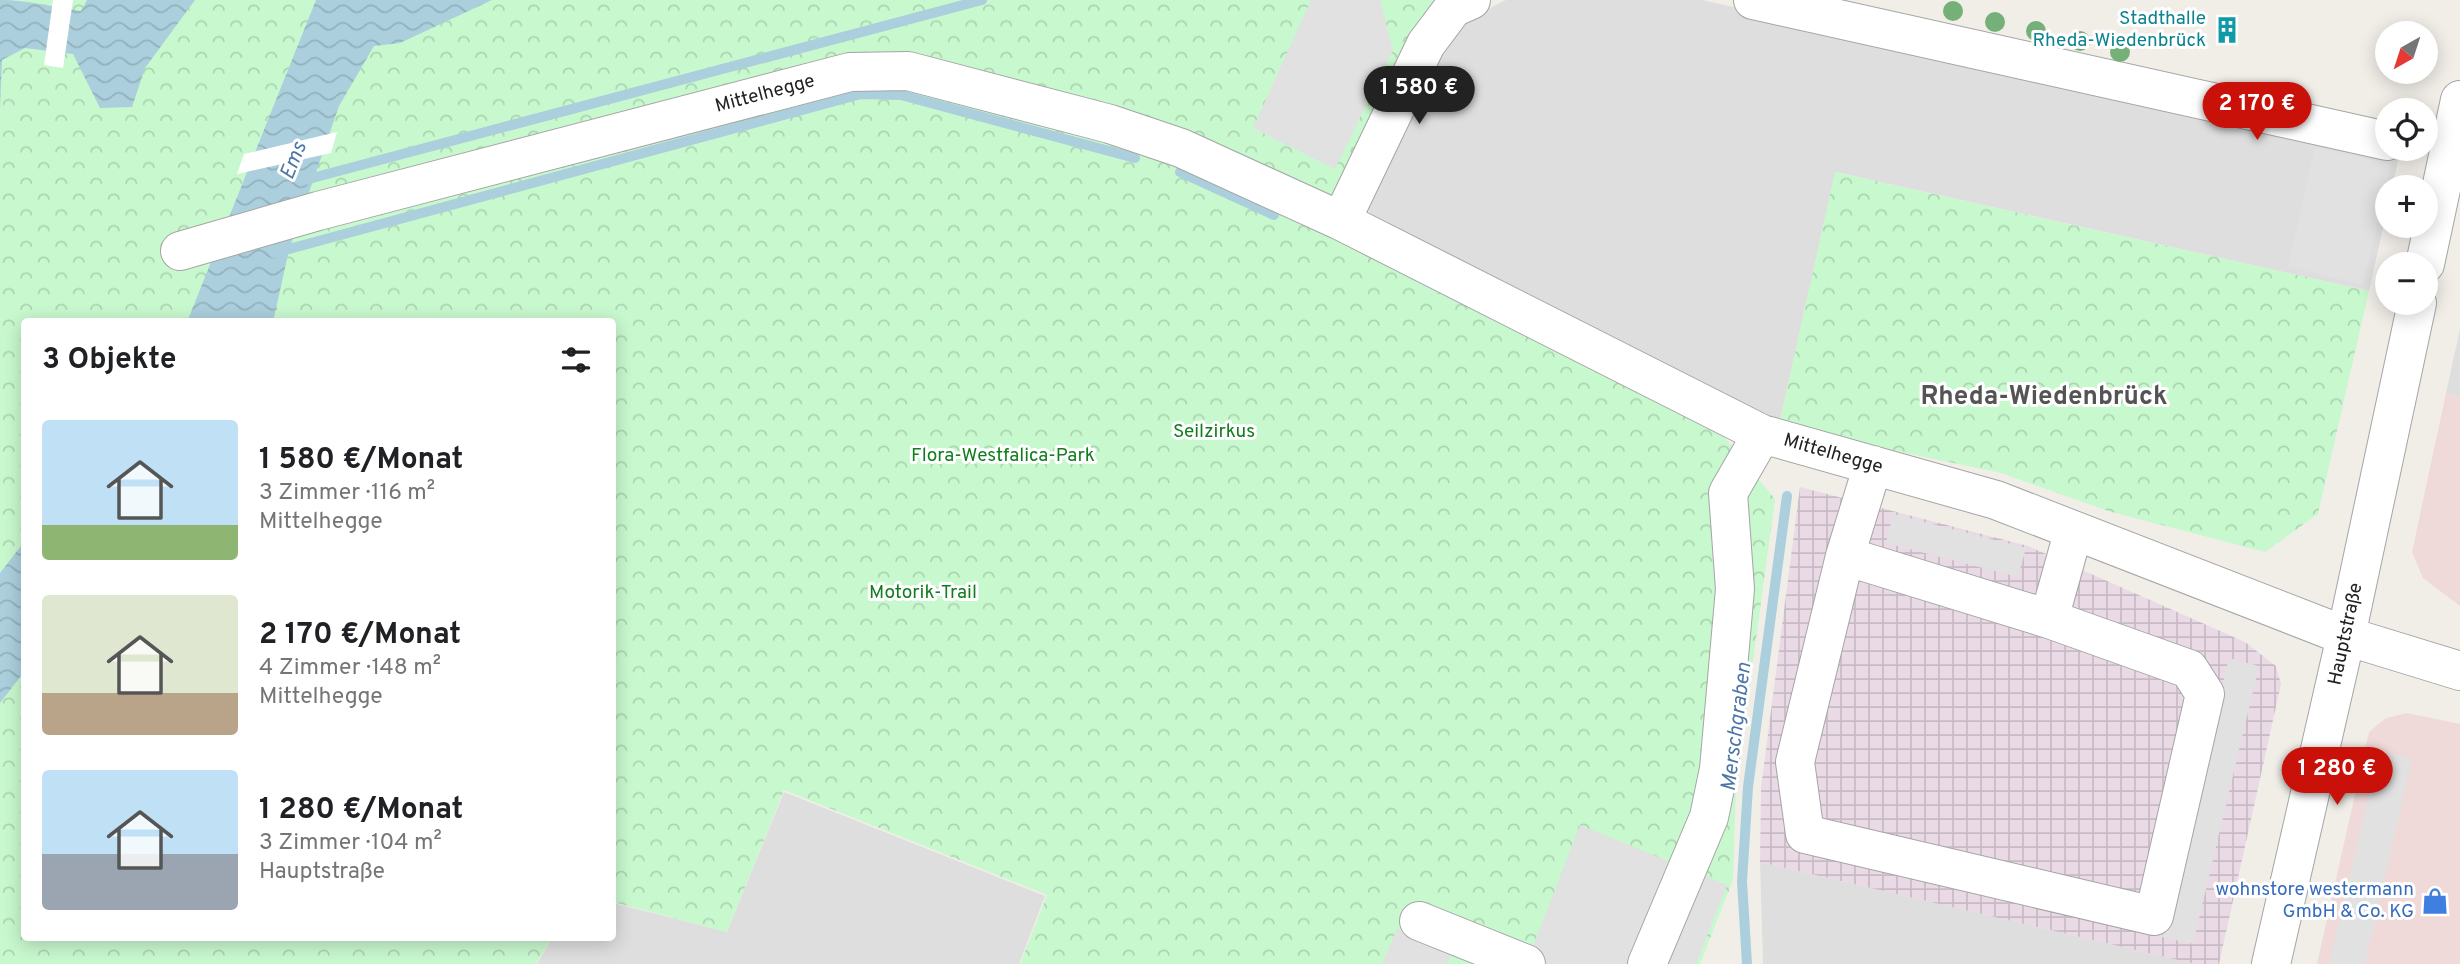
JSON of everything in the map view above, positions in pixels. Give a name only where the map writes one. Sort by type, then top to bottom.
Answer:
[{"type":"street","points":[[1341,221],[1426,44],[1452,8],[1471,0]]},
{"type":"street","points":[[1753,0],[2375,138]]},
{"type":"street","name":"Mittelhegge","points":[[180,251],[318,211],[850,72],[908,71],[1110,124],[1181,148],[1341,221],[1762,434],[1996,500],[2073,533],[2346,636],[2460,671]]},
{"type":"street","points":[[2427,252],[2450,128]]},
{"type":"street","name":"Hauptstraße","points":[[2271,964],[2346,636],[2414,315]]},
{"type":"street","points":[[1647,964],[1709,817],[1719,769],[1735,589],[1728,493],[1762,434]]},
{"type":"street","points":[[1845,556],[2049,619],[2189,669],[2205,694],[2154,916],[1805,834],[1795,762],[1845,556],[1873,466]]},
{"type":"street","points":[[2049,619],[2073,533]]},
{"type":"street","points":[[1419,921],[1526,964]]},
{"type":"shaded area","points":[[1311,0],[1380,0],[1393,50],[1335,169],[1253,128]]},
{"type":"shaded area","points":[[1506,0],[1702,0],[2375,148],[2375,161],[2398,161],[2395,175],[2375,175],[2375,238],[2381,238],[2378,252],[2375,252],[2369,291],[1836,172],[1780,420],[1388,235],[1365,207],[1440,55],[1464,21]]},
{"type":"shaded area","points":[[2315,147],[2392,165],[2390,175],[2375,175],[2375,235],[2363,285],[2288,266]]},
{"type":"shaded area","points":[[2460,329],[2460,397],[2446,393]]},
{"type":"shaded area","points":[[2446,393],[2460,397],[2460,606],[2423,578],[2412,552]]},
{"type":"shaded area","points":[[1800,487],[2028,546],[2245,642],[2276,666],[2281,684],[2219,964],[2195,964],[1760,862],[1761,788]]},
{"type":"shaded area","points":[[1893,514],[2026,548],[2018,577],[1886,543]]},
{"type":"shaded area","points":[[2229,658],[2259,666],[2193,944],[2162,937]]},
{"type":"shaded area","points":[[2407,713],[2460,724],[2460,964],[2317,964],[2369,732],[2386,718]]},
{"type":"shaded area","points":[[2379,751],[2412,759],[2365,964],[2329,964]]},
{"type":"shaded area","points":[[784,792],[1045,896],[1019,964],[537,964],[550,941],[616,941],[616,904],[727,932]]},
{"type":"shaded area","points":[[1580,825],[1727,885],[1696,964],[1526,964]]},
{"type":"shaded area","points":[[1760,862],[2196,964],[1763,964]]},
{"type":"shaded area","points":[[1397,929],[1452,951],[1447,964],[1382,964]]},
{"type":"green space","name":"Flora-Westfalica-Park","points":[[0,0],[1444,0],[1323,231],[1716,427],[1775,499],[1736,787],[1733,880],[1700,964],[1020,964],[1047,895],[784,790],[727,932],[616,903],[616,318],[21,318],[21,941],[550,941],[536,964],[0,964]]},
{"type":"green space","points":[[1835,172],[2369,291],[2318,514],[2265,552],[2108,511],[2001,473],[1877,447],[1780,420]]},
{"type":"water","points":[[0,0],[31,2],[81,11],[87,0],[195,0],[145,68],[132,107],[100,108],[73,54],[25,48],[2,60],[0,108]]},
{"type":"water","name":"Ems","points":[[316,0],[492,0],[400,43],[374,46],[339,106],[289,250],[274,318],[189,318]]},
{"type":"water","points":[[21,546],[21,676],[0,703],[0,573]]},
{"type":"pier","points":[[53,0],[73,0],[63,68],[44,65]]},
{"type":"pier","points":[[337,132],[331,153],[237,174],[244,154]]},
{"type":"waterway","name":"Ems","points":[[301,181],[982,0]]},
{"type":"waterway","points":[[274,253],[861,94],[901,95],[1135,158]]},
{"type":"waterway","points":[[1180,172],[1274,215]]},
{"type":"waterway","name":"Merschgraben","points":[[1747,964],[1742,881],[1748,787],[1787,496]]},
{"type":"place","name":"Stadthalle Rheda-Wiedenbrück","points":[[2227,30]]},
{"type":"place","name":"wohnstore westermann GmbH & Co. KG","points":[[2435,901]]},
{"type":"district","name":"Rheda-Wiedenbrück","points":[[2044,397]]},
{"type":"park label","name":"Seilzirkus","points":[[1214,432]]},
{"type":"park label","name":"Motorik-Trail","points":[[923,593]]}]
